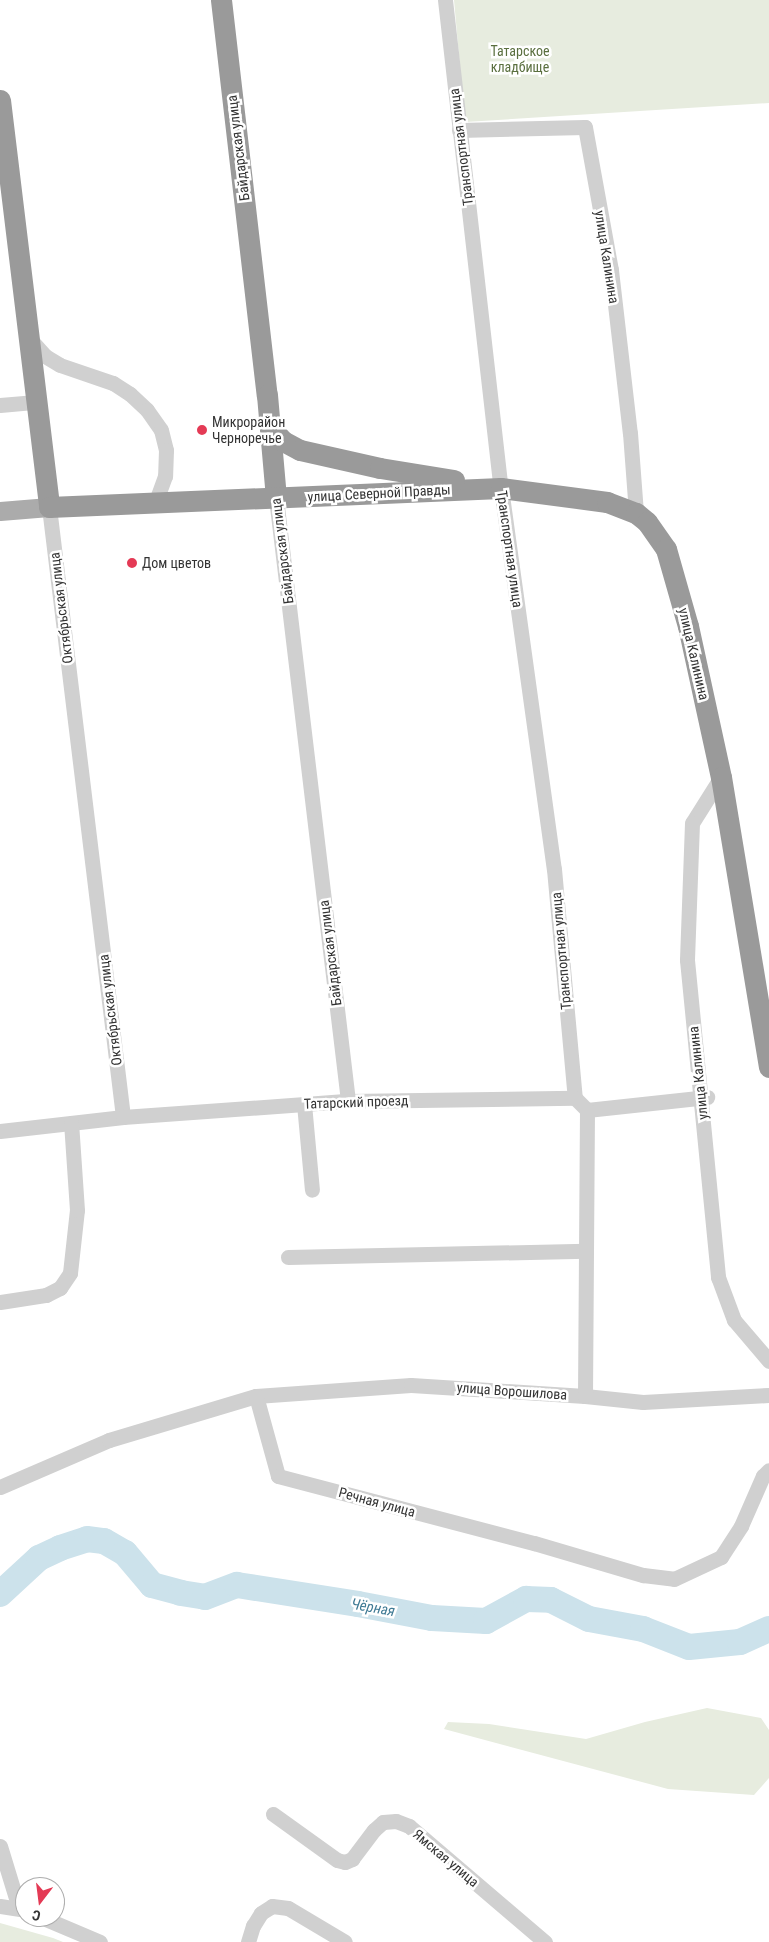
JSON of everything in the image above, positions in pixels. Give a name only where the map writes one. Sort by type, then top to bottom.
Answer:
[{"type":"highway","name":"Байдарская улица","points":[[220,0],[270,427],[276,498]]},
{"type":"highway","name":"Октябрьская улица","points":[[0,100],[49,507]]},
{"type":"highway","points":[[270,427],[283,442],[300,450],[380,468],[501,488]]},
{"type":"highway","name":"улица Северной Правды","points":[[49,507],[501,488],[606,502]]},
{"type":"highway","name":"улица Калинина","points":[[606,502],[636,513],[647,522],[666,549],[677,581],[721,777],[769,1067]]},
{"type":"main road","name":"улица Северной Правды","points":[[0,511],[49,507]]},
{"type":"street","name":"Транспортная улица","points":[[445,0],[501,488],[554,869],[575,1098]]},
{"type":"street","name":"улица Калинина","points":[[459,130],[585,127],[611,270],[630,433],[636,513]]},
{"type":"street","points":[[29,338],[45,356],[60,365],[112,383],[130,394],[147,410],[160,430],[166,450],[165,476],[156,504]]},
{"type":"street","points":[[0,406],[36,402]]},
{"type":"street","name":"Байдарская улица","points":[[276,498],[348,1101]]},
{"type":"street","name":"Октябрьская улица","points":[[49,507],[123,1117]]},
{"type":"street","name":"улица Калинина","points":[[721,777],[692,823],[687,960],[704,1098],[718,1277],[734,1320],[769,1361]]},
{"type":"street","points":[[575,1098],[588,1110],[585,1396]]},
{"type":"street","name":"Татарский проезд","points":[[0,1131],[123,1117],[348,1101],[575,1098]]},
{"type":"street","points":[[588,1110],[704,1098]]},
{"type":"street","points":[[304,1104],[312,1190]]},
{"type":"street","points":[[0,1302],[46,1296],[60,1288],[70,1273],[76,1210],[71,1123]]},
{"type":"street","points":[[288,1258],[586,1251]]},
{"type":"street","name":"улица Ворошилова","points":[[256,1396],[411,1385],[585,1396],[642,1402],[769,1394]]},
{"type":"street","points":[[0,1487],[109,1440],[256,1396]]},
{"type":"street","name":"Речная улица","points":[[256,1396],[278,1476],[534,1543],[643,1575],[674,1579],[720,1557],[741,1526],[763,1476],[769,1470]]},
{"type":"street","name":"Ямская улица","points":[[273,1814],[337,1860],[345,1862],[352,1859],[374,1830],[384,1822],[396,1821],[409,1826],[545,1942]]},
{"type":"street","points":[[0,1846],[15,1889]]},
{"type":"street","points":[[0,1906],[15,1908]]},
{"type":"street","points":[[248,1942],[253,1926],[261,1913],[272,1906],[288,1908],[312,1920],[345,1942]]},
{"type":"street","points":[[65,1927],[100,1942]]},
{"type":"green space","name":"Татарское кладбище","points":[[454,0],[769,0],[769,103],[465,122]]},
{"type":"green space","points":[[707,1708],[761,1718],[769,1730],[769,1778],[754,1795],[668,1789],[444,1729],[448,1722],[489,1724],[586,1739],[645,1722]]},
{"type":"green space","points":[[0,1923],[53,1938],[63,1942],[0,1942]]},
{"type":"waterway","name":"Чёрная","points":[[0,1594],[39,1558],[60,1548],[87,1539],[104,1541],[125,1553],[152,1585],[205,1597],[237,1585],[432,1618],[486,1621],[526,1599],[551,1600],[589,1619],[643,1629],[689,1647],[740,1642],[769,1629]]},
{"type":"place","name":"Микрорайон Черноречье","points":[[202,430]]},
{"type":"place","name":"Дом цветов","points":[[132,563]]}]
